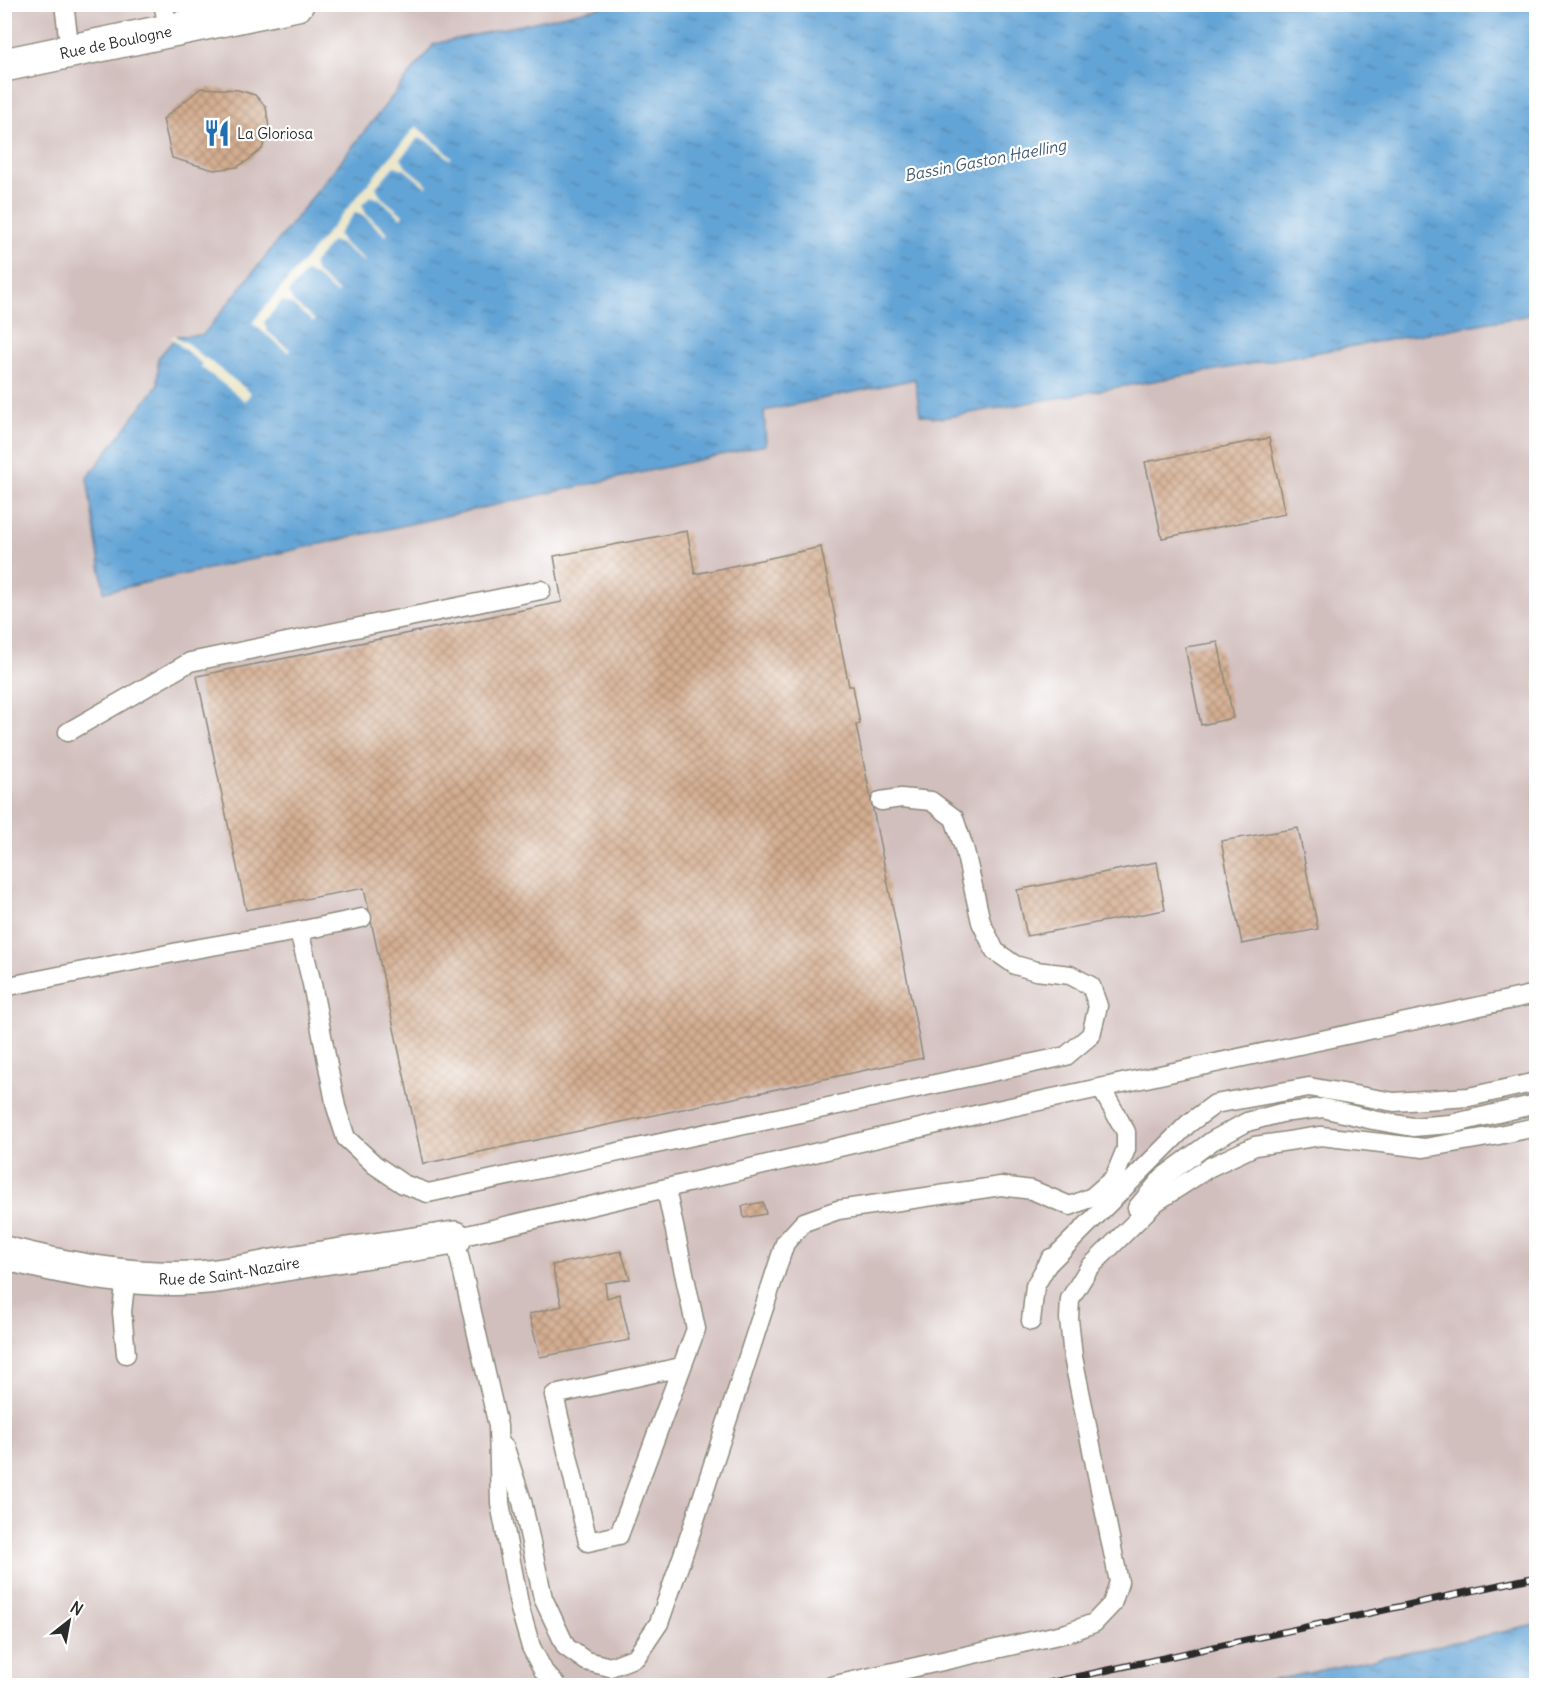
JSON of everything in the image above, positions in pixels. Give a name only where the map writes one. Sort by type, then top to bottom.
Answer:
[{"type":"street","name":"Rue de Boulogne","points":[[4,65],[70,51],[166,17],[297,4]]},
{"type":"street","name":"Rue de Saint-Nazaire","points":[[4,1253],[99,1274],[195,1278],[455,1239]]},
{"type":"lane","points":[[64,4],[70,51]]},
{"type":"lane","points":[[68,732],[190,662],[541,590]]},
{"type":"lane","points":[[299,931],[312,984],[336,1107],[346,1138],[375,1165],[403,1184],[428,1193],[1066,1056],[1090,1035],[1098,1006],[1091,986],[1070,975],[1036,971],[1015,965],[995,951],[981,922],[965,851],[954,818],[931,801],[901,798],[881,801]]},
{"type":"lane","points":[[4,987],[362,918]]},
{"type":"lane","points":[[1092,1197],[1070,1206],[1032,1190],[1000,1186],[838,1210],[804,1222],[786,1243],[659,1623],[636,1657],[610,1666],[586,1661],[566,1647],[543,1598],[522,1500],[498,1426],[455,1239],[988,1112],[1536,994]]},
{"type":"lane","points":[[1045,1267],[1188,1124],[1215,1104],[1309,1087],[1394,1102],[1469,1097],[1536,1082]]},
{"type":"lane","points":[[1031,1321],[1035,1286],[1045,1267],[1092,1197],[1114,1178],[1126,1149],[1126,1132],[1101,1088]]},
{"type":"lane","points":[[831,1686],[1067,1633],[1094,1623],[1112,1604],[1119,1582],[1073,1357],[1069,1319],[1070,1299],[1089,1268],[1163,1177],[1212,1141],[1247,1122],[1281,1113],[1323,1108],[1413,1127],[1450,1124],[1536,1104]]},
{"type":"lane","points":[[1089,1268],[1156,1202],[1210,1167],[1255,1146],[1321,1136],[1424,1148],[1536,1127]]},
{"type":"lane","points":[[666,1189],[696,1329],[619,1535],[588,1542],[554,1395],[681,1367]]},
{"type":"lane","points":[[126,1276],[122,1312],[126,1354]]},
{"type":"lane","points":[[498,1426],[501,1503],[520,1610],[531,1647],[544,1672],[557,1686]]},
{"type":"shaded area","points":[[5,5],[1536,5],[1536,1685],[5,1685]]},
{"type":"water","name":"Bassin Gaston Haelling","points":[[615,4],[1536,5],[1536,314],[942,418],[920,415],[915,379],[764,411],[766,445],[104,592],[87,478],[158,385],[158,358],[177,336],[203,335],[434,44]]},
{"type":"water","points":[[1536,1625],[1536,1685],[1251,1685]]},
{"type":"pier","points":[[416,126],[452,157],[450,159],[428,141],[418,138],[401,158],[406,167],[428,185],[426,187],[404,169],[394,166],[376,187],[381,197],[403,215],[401,218],[380,199],[370,196],[362,205],[366,214],[388,233],[386,236],[364,216],[355,213],[338,234],[343,243],[365,260],[364,262],[341,244],[332,241],[313,264],[316,272],[338,292],[337,294],[314,275],[306,272],[288,293],[294,303],[315,320],[313,322],[291,304],[282,301],[264,322],[268,332],[290,350],[288,352],[252,323]]},
{"type":"pier","points":[[174,335],[251,393],[245,401],[201,367],[202,364],[171,338]]},
{"type":"building","name":"La Gloriosa","points":[[201,88],[238,90],[255,95],[266,107],[269,128],[262,149],[237,167],[214,170],[172,158],[163,119]]},
{"type":"building","points":[[1269,438],[1285,514],[1162,538],[1145,462]]},
{"type":"building","points":[[687,531],[695,574],[821,547],[849,686],[853,686],[860,724],[856,725],[923,1058],[423,1164],[364,888],[246,910],[197,676],[562,602],[554,556]]},
{"type":"building","points":[[1218,642],[1233,718],[1201,725],[1185,647]]},
{"type":"building","points":[[1298,828],[1318,929],[1242,944],[1221,841]]},
{"type":"building","points":[[1157,862],[1165,910],[1027,936],[1017,890]]},
{"type":"building","points":[[763,1202],[766,1214],[744,1218],[742,1206]]},
{"type":"building","points":[[621,1251],[630,1279],[605,1283],[607,1298],[619,1294],[630,1340],[540,1357],[529,1314],[562,1306],[552,1265]]},
{"type":"railway","points":[[1035,1686],[1536,1577]]},
{"type":"place","name":"La Gloriosa","points":[[217,133]]}]
